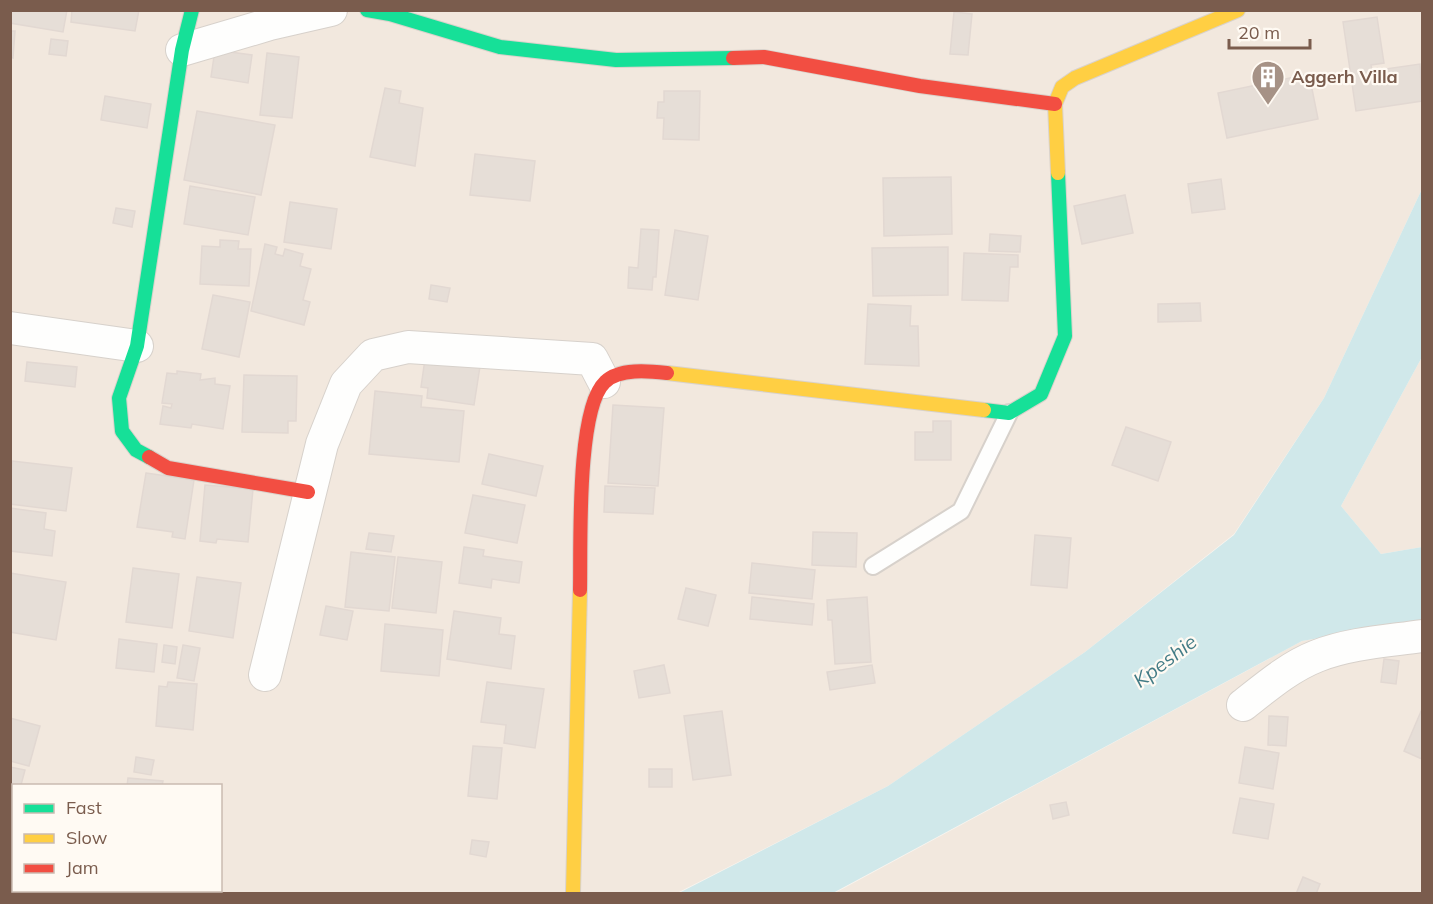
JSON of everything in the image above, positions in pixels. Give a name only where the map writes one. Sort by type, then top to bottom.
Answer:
[{"type":"street","points":[[192,10],[182,50],[137,346],[119,398],[122,431],[136,450],[168,468],[308,492]]},
{"type":"street","points":[[182,50],[270,24],[331,10]]},
{"type":"street","points":[[367,10],[390,14],[500,47],[616,60],[764,57],[920,86],[1055,105]]},
{"type":"street","points":[[573,893],[583,469],[587,422],[604,382],[620,373],[658,372],[1009,413],[1041,394],[1065,336],[1055,105],[1062,87],[1075,78],[1238,10]]},
{"type":"street","points":[[10,328],[137,346]]},
{"type":"street","points":[[265,675],[308,492],[322,444],[346,384],[373,355],[408,347],[592,359],[604,382]]},
{"type":"street","points":[[1243,705],[1280,677],[1317,656],[1354,646],[1422,636]]},
{"type":"lane","points":[[873,566],[961,511],[1009,413]]},
{"type":"shaded area","points":[[10,11],[1422,11],[1422,189],[1324,398],[1234,534],[1085,652],[888,786],[677,893],[11,893]]},
{"type":"shaded area","points":[[1422,357],[1422,547],[1381,554],[1341,506]]},
{"type":"shaded area","points":[[1422,620],[1422,893],[833,894],[1302,641]]},
{"type":"water","name":"Kpeshie","points":[[1422,189],[1422,357],[1341,506],[1381,554],[1422,547],[1422,620],[1302,641],[833,893],[677,894],[888,786],[1085,652],[1234,535],[1324,398]]},
{"type":"building","points":[[10,10],[67,10],[63,32],[10,23]]},
{"type":"building","points":[[72,10],[139,10],[135,31],[71,22]]},
{"type":"building","points":[[954,12],[972,14],[968,55],[950,54]]},
{"type":"building","points":[[1377,17],[1384,63],[1371,65],[1372,71],[1420,64],[1422,101],[1356,111],[1343,22]]},
{"type":"building","points":[[10,31],[15,31],[13,58],[10,57]]},
{"type":"building","points":[[51,39],[68,41],[66,56],[49,54]]},
{"type":"building","points":[[215,50],[252,55],[248,83],[211,77]]},
{"type":"building","points":[[267,53],[299,57],[292,118],[260,115]]},
{"type":"building","name":"Aggerh Villa","points":[[1309,74],[1318,119],[1227,138],[1218,93]]},
{"type":"building","points":[[385,88],[401,91],[399,103],[423,108],[415,166],[370,157]]},
{"type":"building","points":[[664,91],[700,91],[699,140],[663,139],[664,118],[657,118],[658,102],[664,102]]},
{"type":"building","points":[[105,96],[151,104],[147,128],[101,120]]},
{"type":"building","points":[[197,111],[275,125],[261,195],[184,180]]},
{"type":"building","points":[[475,154],[535,161],[530,201],[470,195]]},
{"type":"building","points":[[951,177],[952,234],[884,236],[883,178]]},
{"type":"building","points":[[1221,179],[1225,209],[1192,213],[1188,184]]},
{"type":"building","points":[[190,186],[255,197],[248,235],[184,224]]},
{"type":"building","points":[[1125,195],[1133,233],[1082,244],[1074,206]]},
{"type":"building","points":[[290,202],[337,209],[331,249],[284,242]]},
{"type":"building","points":[[116,208],[135,211],[132,227],[113,223]]},
{"type":"building","points":[[641,229],[659,230],[656,277],[653,277],[652,290],[628,288],[629,267],[638,268]]},
{"type":"building","points":[[675,230],[708,236],[698,300],[665,295]]},
{"type":"building","points":[[990,234],[1021,236],[1020,252],[989,251]]},
{"type":"building","points":[[220,240],[239,241],[238,249],[251,249],[249,286],[200,284],[202,246],[220,247]]},
{"type":"building","points":[[265,244],[277,247],[275,254],[283,256],[285,249],[303,254],[300,266],[311,269],[303,300],[310,302],[304,325],[251,311]]},
{"type":"building","points":[[948,247],[948,295],[873,296],[872,248]]},
{"type":"building","points":[[964,253],[1018,255],[1018,267],[1010,267],[1008,301],[962,300]]},
{"type":"building","points":[[431,285],[450,288],[447,302],[429,299]]},
{"type":"building","points":[[213,295],[250,302],[239,357],[202,349]]},
{"type":"building","points":[[1200,303],[1201,321],[1158,322],[1158,304]]},
{"type":"building","points":[[868,304],[911,306],[910,326],[918,326],[919,366],[865,364]]},
{"type":"building","points":[[426,352],[481,360],[474,405],[427,398],[428,388],[421,387]]},
{"type":"building","points":[[27,362],[77,367],[75,387],[25,381]]},
{"type":"building","points":[[177,371],[201,374],[200,380],[215,378],[215,384],[230,386],[223,429],[192,424],[191,428],[160,424],[163,406],[171,408],[172,404],[162,403],[167,373],[177,374]]},
{"type":"building","points":[[244,375],[297,376],[296,421],[288,421],[288,433],[242,432]]},
{"type":"building","points":[[375,391],[422,396],[421,407],[464,411],[459,462],[369,454]]},
{"type":"building","points":[[613,405],[664,408],[658,486],[608,483]]},
{"type":"building","points":[[933,421],[951,421],[951,460],[915,460],[915,432],[933,432]]},
{"type":"building","points":[[1126,427],[1171,442],[1158,481],[1112,465]]},
{"type":"building","points":[[489,454],[543,466],[536,496],[482,484]]},
{"type":"building","points":[[12,461],[72,468],[66,511],[10,504]]},
{"type":"building","points":[[146,473],[194,480],[185,539],[172,537],[173,532],[137,527]]},
{"type":"building","points":[[205,485],[253,489],[248,542],[217,539],[216,543],[200,541]]},
{"type":"building","points":[[605,486],[655,488],[653,514],[604,512]]},
{"type":"building","points":[[473,495],[525,505],[517,543],[465,533]]},
{"type":"building","points":[[10,508],[46,513],[44,529],[55,531],[52,556],[10,551]]},
{"type":"building","points":[[813,532],[857,533],[856,567],[812,565]]},
{"type":"building","points":[[369,533],[394,536],[391,552],[366,549]]},
{"type":"building","points":[[1035,535],[1071,538],[1067,588],[1031,585]]},
{"type":"building","points":[[464,547],[484,550],[483,556],[522,562],[519,583],[492,579],[491,588],[459,583]]},
{"type":"building","points":[[351,552],[395,557],[389,611],[345,607]]},
{"type":"building","points":[[398,557],[442,562],[436,613],[392,608]]},
{"type":"building","points":[[752,563],[815,570],[812,599],[749,593]]},
{"type":"building","points":[[133,568],[179,574],[172,628],[126,622]]},
{"type":"building","points":[[10,573],[66,582],[56,640],[10,632]]},
{"type":"building","points":[[197,577],[241,583],[233,638],[189,631]]},
{"type":"building","points":[[686,588],[716,595],[708,626],[678,619]]},
{"type":"building","points":[[752,597],[814,604],[812,625],[750,619]]},
{"type":"building","points":[[867,597],[871,662],[835,664],[832,620],[828,620],[827,600]]},
{"type":"building","points":[[326,606],[353,611],[347,640],[320,635]]},
{"type":"building","points":[[454,611],[501,618],[499,634],[515,636],[511,669],[447,659]]},
{"type":"building","points":[[385,624],[443,630],[439,676],[381,671]]},
{"type":"building","points":[[119,639],[157,644],[154,672],[116,668]]},
{"type":"building","points":[[164,645],[177,647],[175,664],[162,662]]},
{"type":"building","points":[[183,645],[200,648],[194,681],[177,678]]},
{"type":"building","points":[[1384,659],[1399,661],[1396,684],[1381,682]]},
{"type":"building","points":[[664,665],[670,693],[639,698],[634,671]]},
{"type":"building","points":[[872,665],[875,683],[830,690],[827,672]]},
{"type":"building","points":[[168,682],[197,684],[193,730],[156,726],[159,686],[167,687]]},
{"type":"building","points":[[487,682],[544,689],[535,748],[504,743],[506,725],[481,722]]},
{"type":"building","points":[[1422,709],[1422,759],[1404,751]]},
{"type":"building","points":[[722,711],[731,775],[693,780],[684,716]]},
{"type":"building","points":[[1269,716],[1288,717],[1286,746],[1268,745]]},
{"type":"building","points":[[10,718],[40,726],[29,766],[10,761]]},
{"type":"building","points":[[473,746],[502,748],[497,799],[468,796]]},
{"type":"building","points":[[1245,747],[1279,753],[1273,789],[1239,783]]},
{"type":"building","points":[[136,757],[154,760],[151,775],[134,772]]},
{"type":"building","points":[[10,767],[25,770],[21,784],[10,783]]},
{"type":"building","points":[[649,769],[672,769],[672,787],[649,787]]},
{"type":"building","points":[[128,778],[163,781],[162,784],[127,784]]},
{"type":"building","points":[[1240,798],[1274,804],[1268,839],[1233,833]]},
{"type":"building","points":[[1066,802],[1069,815],[1053,819],[1050,805]]},
{"type":"building","points":[[472,840],[489,842],[486,857],[470,854]]},
{"type":"building","points":[[1303,877],[1320,884],[1316,894],[1296,894]]},
{"type":"traffic: fast","points":[[149,457],[136,450],[122,431],[119,398],[137,346],[182,50],[192,10]]},
{"type":"traffic: fast","points":[[367,10],[390,14],[500,47],[616,60],[733,58]]},
{"type":"traffic: fast","points":[[984,410],[1009,413],[1041,394],[1065,336],[1058,173]]},
{"type":"traffic: slow","points":[[1058,173],[1055,104],[1062,87],[1075,78],[1238,10]]},
{"type":"traffic: slow","points":[[667,373],[984,410]]},
{"type":"traffic: slow","points":[[573,893],[580,590]]},
{"type":"traffic: jam","points":[[733,58],[764,57],[920,86],[1055,104]]},
{"type":"traffic: jam","points":[[580,590],[582,480],[589,420],[596,397],[605,382],[618,374],[626,372],[667,373]]},
{"type":"traffic: jam","points":[[149,457],[168,468],[308,492]]},
{"type":"place","name":"Aggerh Villa","points":[[1268,106]]}]
